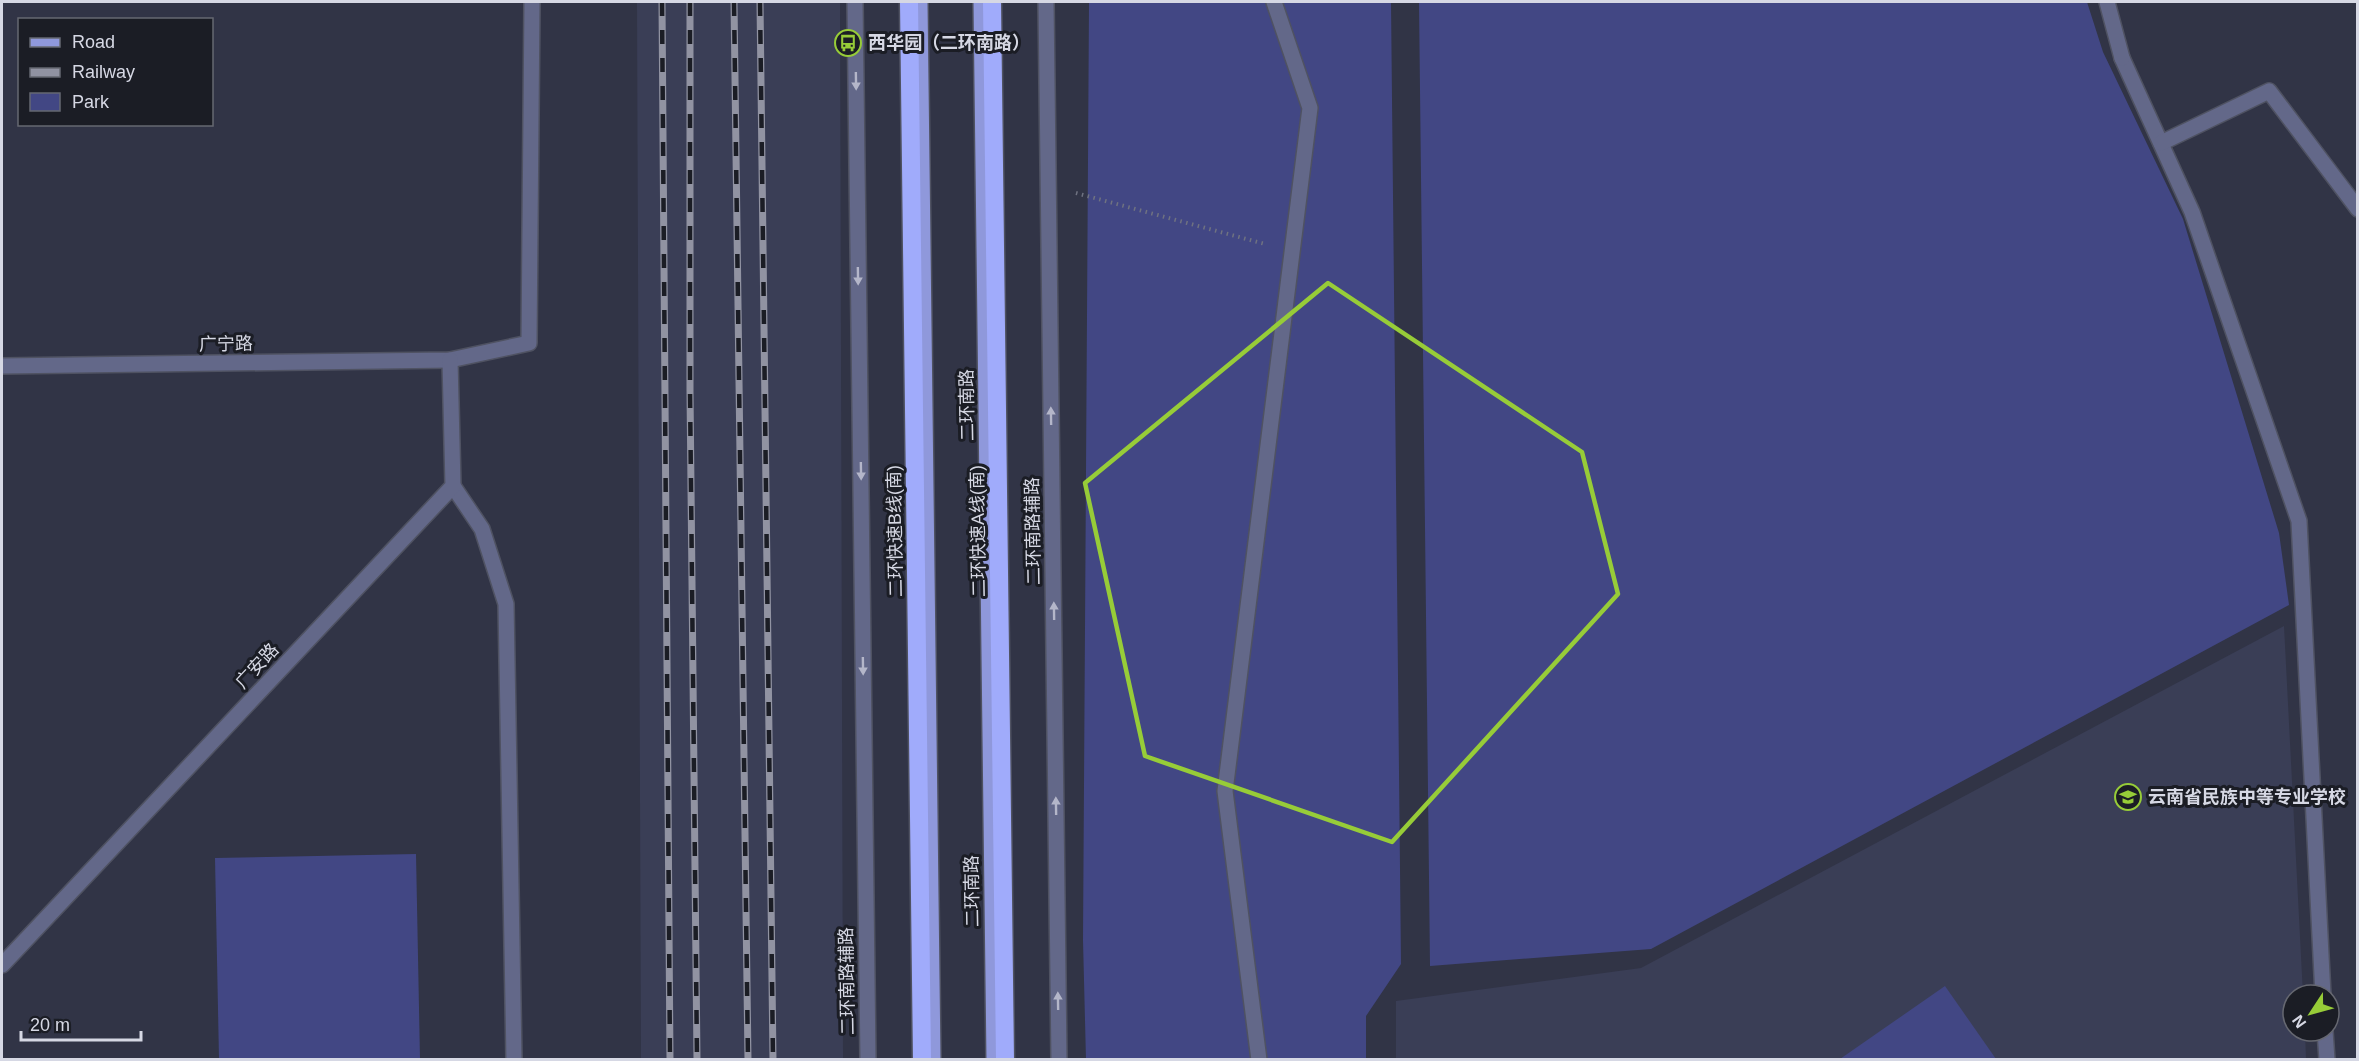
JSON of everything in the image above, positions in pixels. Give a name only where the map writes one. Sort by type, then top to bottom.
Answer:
[{"type":"highway","name":"二环快速B线(南)","points":[[909,2],[922,1059]]},
{"type":"highway","name":"二环快速A线(南)","points":[[993,2],[1005,1059]]},
{"type":"main road","points":[[920,2],[933,1059]]},
{"type":"main road","name":"二环南路","points":[[981,2],[994,1059]]},
{"type":"street","name":"广宁路","points":[[2,366],[450,360],[529,343],[532,2]]},
{"type":"street","name":"二环南路辅路","points":[[855,2],[867,1059]]},
{"type":"street","name":"二环南路辅路","points":[[1046,2],[1059,1059]]},
{"type":"street","points":[[1259,1059],[1225,791],[1310,108],[1274,2]]},
{"type":"street","points":[[2107,2],[2122,58],[2192,212],[2299,521],[2322,983]]},
{"type":"street","points":[[2161,143],[2269,91],[2358,208]]},
{"type":"street","points":[[450,360],[453,486],[482,529],[506,604],[514,1059]]},
{"type":"street","name":"广安路","points":[[2,965],[453,486]]},
{"type":"street","points":[[2326,1043],[2327,1059]]},
{"type":"path","points":[[1048,187],[1292,251]]},
{"type":"highlighted area","points":[[1328,283],[1582,452],[1618,594],[1392,842],[1145,756],[1085,483]]},
{"type":"shaded area","points":[[637,2],[840,2],[843,1059],[641,1059]]},
{"type":"shaded area","name":"云南省民族中等专业学校","points":[[2284,626],[2302,983],[2281,983],[2281,1043],[2305,1043],[2306,1059],[1396,1060],[1396,1001],[1641,968]]},
{"type":"green space","points":[[1089,2],[1391,2],[1401,964],[1366,1016],[1366,1059],[1086,1060],[1083,940]]},
{"type":"green space","points":[[1419,2],[2087,2],[2103,52],[2183,219],[2279,533],[2289,605],[1651,949],[1430,966]]},
{"type":"green space","points":[[416,854],[420,1059],[219,1059],[215,858]]},
{"type":"green space","points":[[1945,986],[1996,1059],[1840,1059]]},
{"type":"railway","points":[[662,2],[670,1060]]},
{"type":"railway","points":[[690,2],[690,391],[697,1060]]},
{"type":"railway","points":[[734,2],[748,1060]]},
{"type":"railway","points":[[760,2],[773,1060]]},
{"type":"place","name":"西华园（二环南路）","points":[[848,43]]},
{"type":"place","name":"云南省民族中等专业学校","points":[[2128,797]]}]
